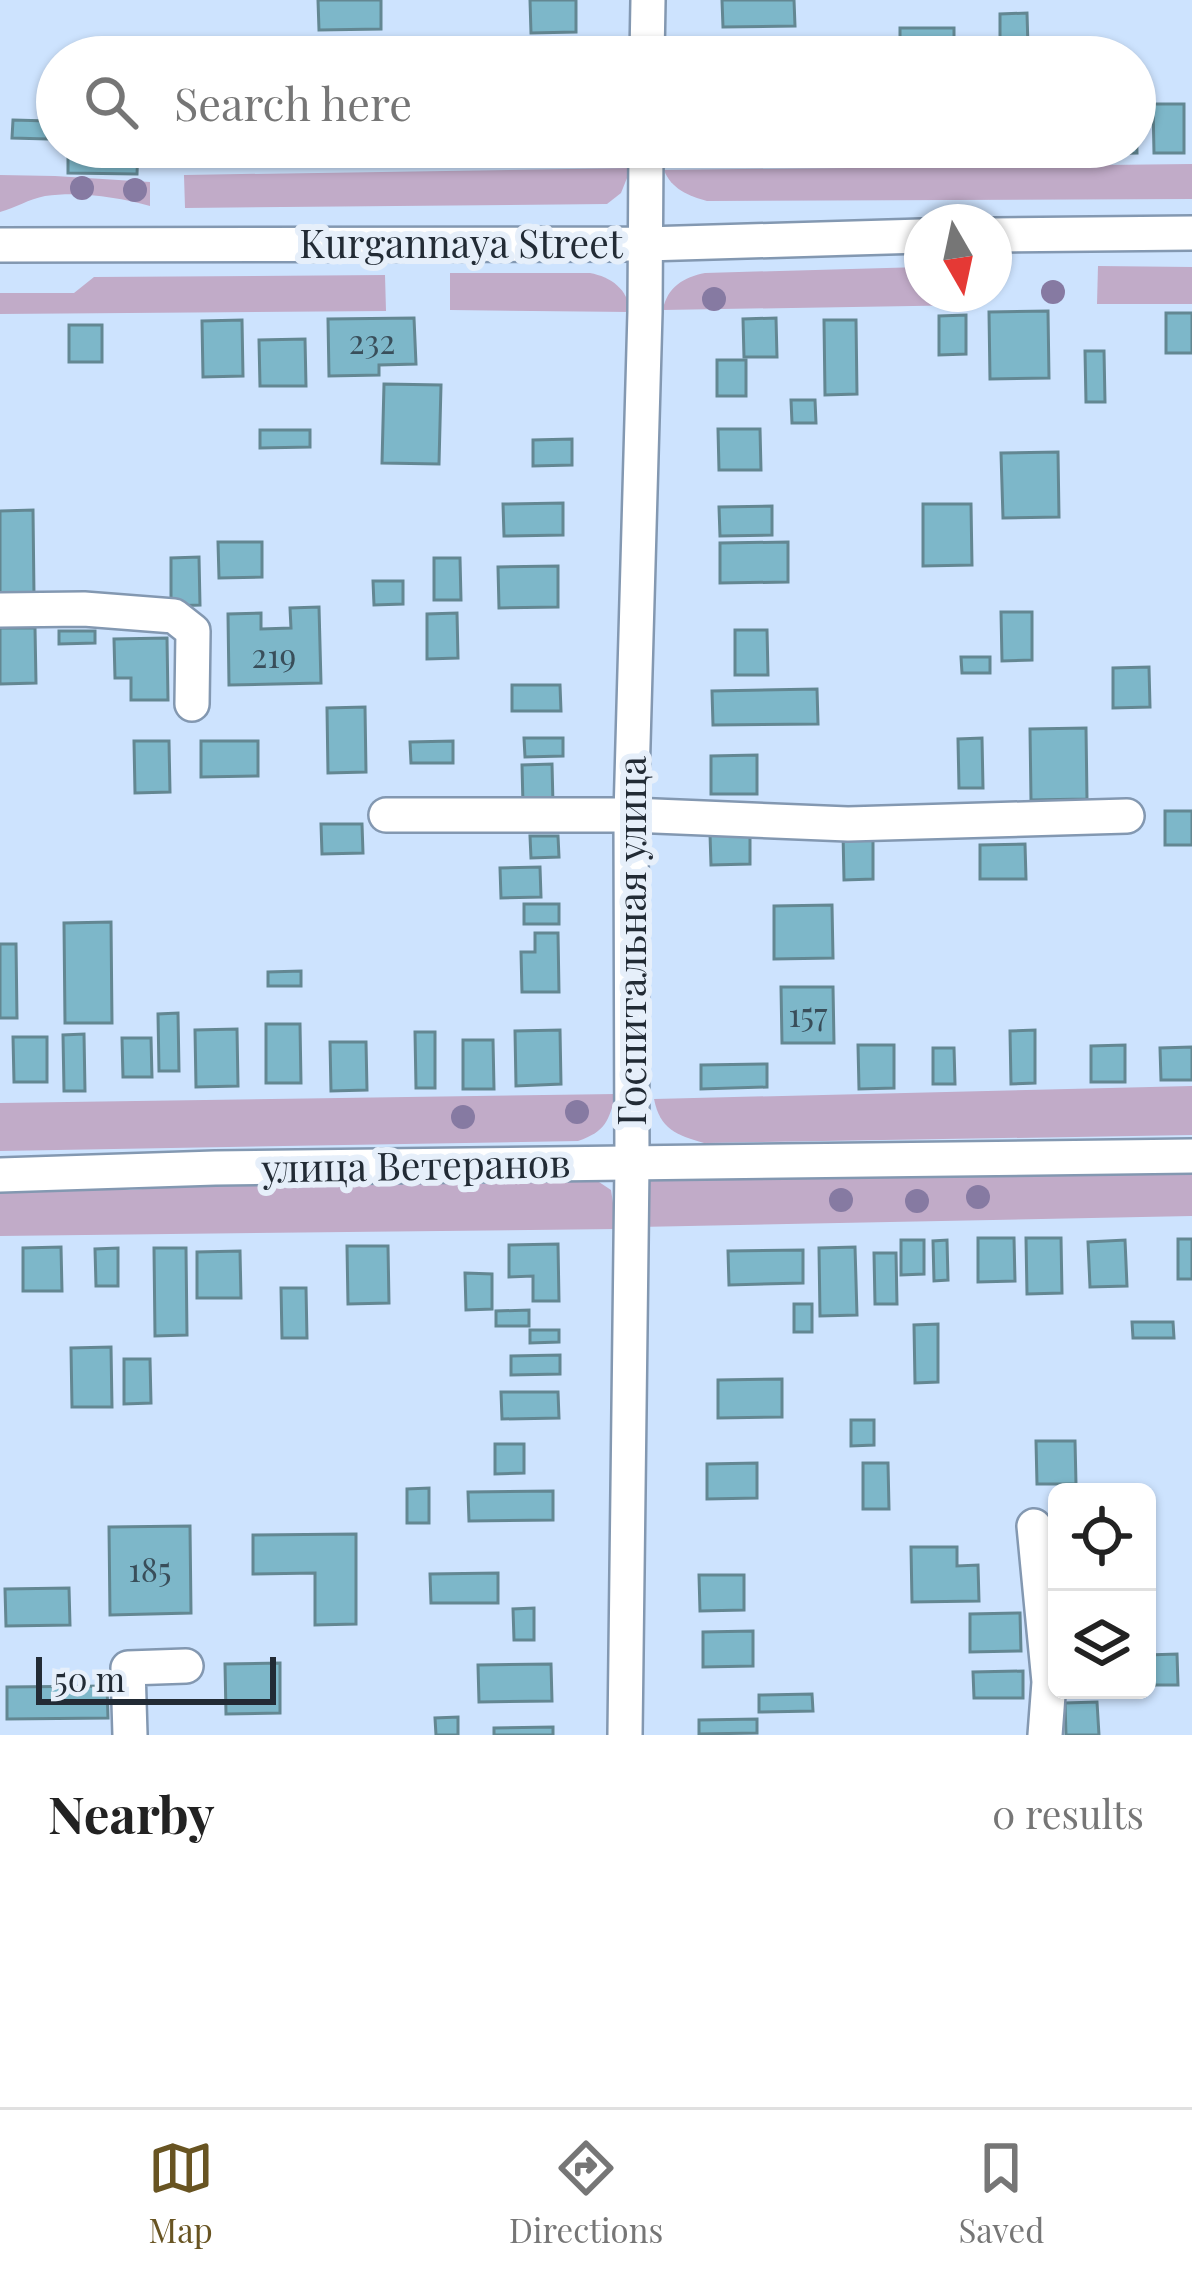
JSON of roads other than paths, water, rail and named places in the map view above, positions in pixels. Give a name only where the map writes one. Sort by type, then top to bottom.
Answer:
[{"type":"street","points":[[647,0],[647,36]]},
{"type":"street","name":"Госпитальная улица","points":[[625,1735],[631,815],[646,168]]},
{"type":"street","points":[[1012,235],[1192,233]]},
{"type":"street","name":"Kurgannaya Street","points":[[0,245],[646,244],[904,237]]},
{"type":"street","points":[[0,610],[84,609],[174,616],[193,631],[192,704]]},
{"type":"street","points":[[386,815],[631,815],[848,824],[1127,816]]},
{"type":"street","name":"улица Ветеранов","points":[[0,1174],[1192,1156]]},
{"type":"street","points":[[1034,1526],[1048,1682],[1045,1735]]},
{"type":"street","points":[[130,1735],[128,1668],[186,1666]]}]
